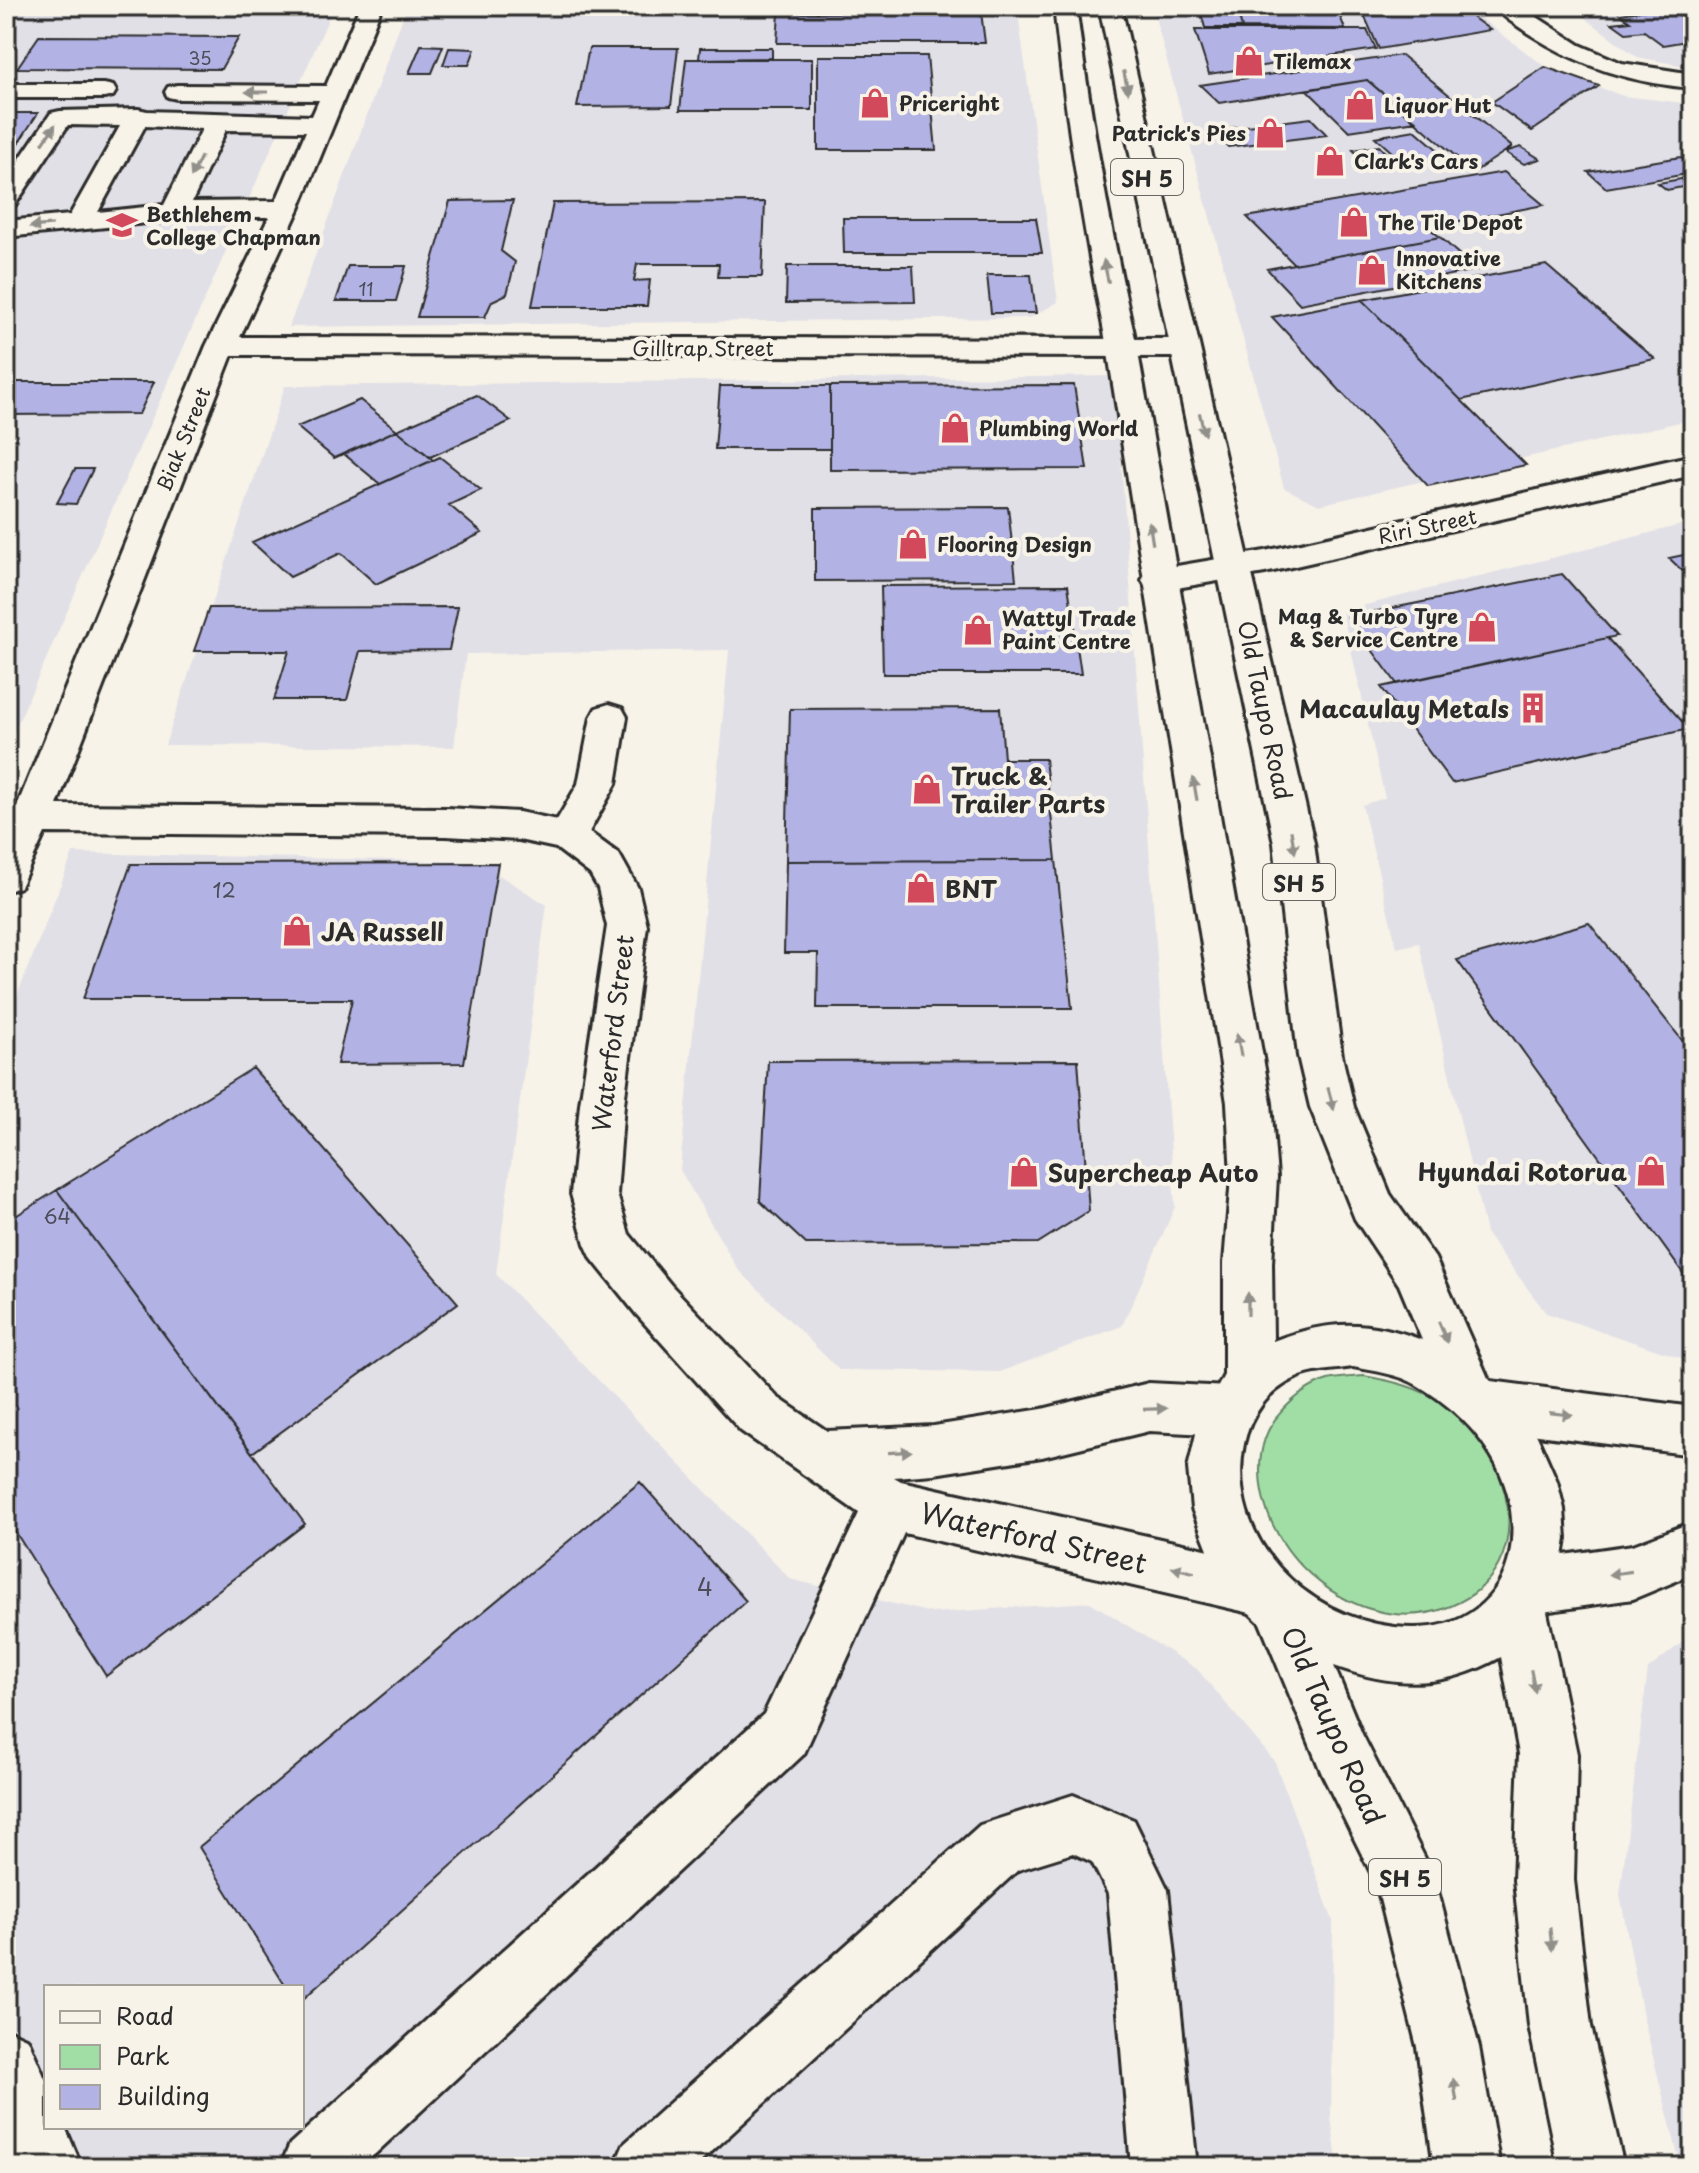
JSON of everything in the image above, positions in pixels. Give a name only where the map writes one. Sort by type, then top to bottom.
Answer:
[{"type":"main road","name":"Biak Street","points":[[6,877],[221,346],[286,209],[371,6]]},
{"type":"main road","name":"SH 5","points":[[1065,6],[1077,110],[1102,255],[1122,347],[1249,1103],[1254,1177],[1248,1263],[1238,1396],[1216,1442],[1213,1477],[1220,1515],[1235,1552],[1270,1598],[1315,1631],[1353,1648],[1391,1656],[1430,1656],[1465,1646],[1495,1629],[1524,1595],[1540,1551],[1539,1512],[1529,1473],[1510,1437],[1476,1399],[1433,1368],[1394,1352],[1353,1345],[1314,1349],[1291,1357],[1238,1396]]},
{"type":"main road","name":"Old Taupo Road","points":[[1110,6],[1294,843],[1320,1056],[1332,1107],[1371,1205],[1418,1273],[1476,1399]]},
{"type":"main road","points":[[1505,6],[1559,45],[1600,64],[1637,74],[1693,81]]},
{"type":"main road","points":[[6,91],[139,100],[335,93]]},
{"type":"main road","points":[[79,222],[139,100]]},
{"type":"main road","points":[[6,199],[60,118],[139,100],[218,121],[253,125],[322,124]]},
{"type":"main road","points":[[174,213],[218,121]]},
{"type":"main road","points":[[6,229],[174,213],[286,209]]},
{"type":"main road","name":"Gilltrap Street","points":[[221,346],[1184,348]]},
{"type":"main road","name":"Riri Street","points":[[1159,580],[1235,567],[1693,465]]},
{"type":"main road","points":[[567,836],[597,784],[609,717]]},
{"type":"main road","name":"Waterford Street","points":[[32,819],[446,822],[519,826],[567,836],[605,864],[618,888],[627,926],[602,1104],[594,1194],[609,1244],[654,1300],[759,1414],[890,1504],[1270,1598]]},
{"type":"main road","points":[[822,1456],[934,1450],[1042,1433],[1149,1407],[1238,1396]]},
{"type":"main road","points":[[1476,1399],[1693,1431]]},
{"type":"main road","points":[[313,2167],[784,1734],[890,1504]]},
{"type":"main road","points":[[1524,1595],[1633,1572],[1693,1548]]},
{"type":"main road","name":"SH 5","points":[[1524,1595],[1548,1754],[1544,1880],[1560,2026],[1591,2167]]},
{"type":"main road","name":"Old Taupo Road","points":[[1270,1598],[1342,1754],[1404,1876],[1448,2047],[1467,2167]]},
{"type":"main road","points":[[647,2167],[1001,1846],[1073,1824],[1113,1841],[1138,1890],[1164,2167]]},
{"type":"main road","points":[[6,2061],[49,2167]]},
{"type":"shaded area","points":[[6,6],[334,6],[6,750]]},
{"type":"shaded area","points":[[407,6],[1017,6],[1058,302],[1030,318],[289,327]]},
{"type":"shaded area","points":[[1152,6],[1464,6],[1547,68],[1623,96],[1693,104],[1693,419],[1319,505],[1284,488]]},
{"type":"shaded area","points":[[1569,6],[1693,6],[1693,64],[1684,66],[1637,57]]},
{"type":"shaded area","points":[[1115,376],[1175,1207],[1122,1326],[1000,1372],[839,1370],[737,1268],[680,1170],[729,650],[466,654],[454,747],[165,745],[285,386]]},
{"type":"shaded area","points":[[1693,522],[1693,1362],[1546,1313],[1486,1233],[1419,943],[1397,948],[1362,805],[1385,798],[1342,611]]},
{"type":"shaded area","points":[[73,853],[478,862],[547,905],[496,1274],[790,1579],[932,1613],[1090,1602],[1197,1669],[1275,1762],[1333,1921],[1331,2118],[1338,2167],[6,2167],[6,1024]]},
{"type":"shaded area","points":[[1693,1634],[1693,2167],[1681,2167],[1644,2021],[1620,1895],[1648,1669]]},
{"type":"green space","points":[[1364,1376],[1425,1393],[1444,1404],[1467,1424],[1486,1449],[1500,1478],[1508,1508],[1507,1537],[1499,1564],[1480,1588],[1451,1606],[1418,1614],[1384,1612],[1352,1602],[1323,1585],[1297,1562],[1278,1534],[1265,1503],[1261,1453],[1277,1416],[1315,1385],[1332,1379]]},
{"type":"building","points":[[781,6],[817,6],[817,13],[780,13]]},
{"type":"building","points":[[1199,6],[1236,6],[1242,28],[1205,28]]},
{"type":"building","points":[[1236,6],[1336,6],[1345,29],[1242,28]]},
{"type":"building","points":[[1360,6],[1457,6],[1490,30],[1379,49]]},
{"type":"building","points":[[1668,6],[1693,6],[1693,22]]},
{"type":"building","points":[[1666,7],[1693,25],[1693,40],[1663,45],[1644,31],[1626,33],[1612,23],[1630,21],[1620,14]]},
{"type":"building","points":[[981,12],[985,43],[777,43],[779,13]]},
{"type":"building","name":"Tilemax","points":[[1195,30],[1367,30],[1376,49],[1209,74]]},
{"type":"building","points":[[39,36],[239,37],[221,69],[17,68]]},
{"type":"building","points":[[421,45],[443,46],[432,73],[409,73]]},
{"type":"building","points":[[449,48],[475,49],[469,65],[443,65]]},
{"type":"building","points":[[589,48],[678,48],[671,106],[577,107]]},
{"type":"building","points":[[700,48],[772,48],[772,58],[699,59]]},
{"type":"building","points":[[1401,55],[1512,147],[1474,172],[1367,80],[1219,103],[1200,85]]},
{"type":"building","name":"Priceright","points":[[818,56],[927,56],[936,150],[818,150]]},
{"type":"building","points":[[686,59],[812,59],[812,110],[680,110]]},
{"type":"building","points":[[1545,67],[1599,86],[1532,131],[1492,102]]},
{"type":"building","name":"Liquor Hut","points":[[1367,80],[1416,121],[1349,131],[1307,90]]},
{"type":"building","points":[[6,113],[38,113],[6,162]]},
{"type":"building","name":"Patrick's Pies","points":[[1311,118],[1327,135],[1228,147],[1214,130]]},
{"type":"building","points":[[1415,130],[1446,157],[1405,164],[1375,137]]},
{"type":"building","points":[[1379,146],[1392,160],[1366,163],[1353,150]]},
{"type":"building","points":[[1521,147],[1540,159],[1524,164],[1505,152]]},
{"type":"building","points":[[1681,157],[1693,167],[1693,173],[1606,188],[1588,172]]},
{"type":"building","name":"The Tile Depot","points":[[1504,172],[1544,205],[1428,227],[1440,237],[1294,264],[1247,217]]},
{"type":"building","points":[[1693,177],[1693,185],[1667,190],[1658,183]]},
{"type":"building","points":[[513,200],[501,251],[515,262],[507,294],[492,301],[485,317],[417,317],[450,201]]},
{"type":"building","points":[[765,202],[762,277],[718,277],[719,264],[637,264],[634,281],[650,280],[647,306],[532,306],[553,203]]},
{"type":"building","points":[[843,218],[1036,218],[1042,253],[844,253]]},
{"type":"building","name":"Innovative Kitchens","points":[[1440,237],[1476,270],[1300,304],[1267,269]]},
{"type":"building","points":[[1546,265],[1655,359],[1461,400],[1362,300]]},
{"type":"building","points":[[348,266],[406,266],[396,301],[336,301]]},
{"type":"building","points":[[787,266],[913,266],[915,302],[786,303]]},
{"type":"building","points":[[987,275],[1031,275],[1036,313],[991,313]]},
{"type":"building","points":[[1362,300],[1526,465],[1428,486],[1272,317]]},
{"type":"building","points":[[6,382],[154,382],[139,414],[6,415]]},
{"type":"building","name":"Plumbing World","points":[[1074,385],[1087,469],[830,470],[830,386]]},
{"type":"building","points":[[720,386],[830,386],[830,449],[715,449]]},
{"type":"building","points":[[477,395],[511,421],[430,457],[397,430]]},
{"type":"building","points":[[360,400],[397,430],[334,458],[297,427]]},
{"type":"building","points":[[397,430],[433,460],[380,484],[344,454]]},
{"type":"building","points":[[440,457],[481,490],[449,505],[482,533],[376,584],[341,553],[290,577],[252,542]]},
{"type":"building","points":[[75,469],[93,469],[76,504],[57,503]]},
{"type":"building","name":"Flooring Design","points":[[1008,507],[1016,580],[815,581],[815,508]]},
{"type":"building","points":[[1693,553],[1693,581],[1669,558]]},
{"type":"building","name":"Mag & Turbo Tyre & Service Centre","points":[[1562,574],[1617,636],[1397,684],[1348,617]]},
{"type":"building","name":"Wattyl Trade Paint Centre","points":[[1068,585],[1081,674],[883,674],[881,586]]},
{"type":"building","points":[[458,607],[449,650],[360,651],[347,700],[274,700],[289,651],[194,651],[209,608]]},
{"type":"building","name":"Macaulay Metals","points":[[1607,638],[1689,729],[1452,783],[1381,687]]},
{"type":"building","points":[[1000,708],[1004,759],[1045,759],[1056,860],[786,861],[790,709]]},
{"type":"building","points":[[1056,860],[1072,1008],[817,1008],[818,953],[784,953],[786,861]]},
{"type":"building","name":"JA Russell","points":[[498,863],[464,1063],[337,1064],[352,999],[83,999],[131,864]]},
{"type":"building","name":"Hyundai Rotorua","points":[[1589,923],[1693,1054],[1693,1287],[1457,960]]},
{"type":"building","points":[[1078,1060],[1089,1211],[1038,1243],[806,1244],[760,1201],[768,1061]]},
{"type":"building","points":[[253,1068],[458,1303],[252,1453],[57,1190]]},
{"type":"building","points":[[57,1190],[305,1524],[106,1676],[6,1517],[6,1222]]},
{"type":"building","points":[[640,1482],[746,1601],[304,1998],[304,1985],[285,1985],[199,1847]]},
{"type":"place","name":"Tilemax","points":[[1249,61]]},
{"type":"place","name":"Priceright","points":[[875,103]]},
{"type":"place","name":"Liquor Hut","points":[[1360,105]]},
{"type":"place","name":"Patrick's Pies","points":[[1270,133]]},
{"type":"place","name":"Clark's Cars","points":[[1330,161]]},
{"type":"place","name":"The Tile Depot","points":[[1354,222]]},
{"type":"place","name":"Bethlehem College Chapman","points":[[122,225]]},
{"type":"place","name":"Innovative Kitchens","points":[[1372,270]]},
{"type":"place","name":"Plumbing World","points":[[955,428]]},
{"type":"place","name":"Flooring Design","points":[[913,544]]},
{"type":"place","name":"Mag & Turbo Tyre & Service Centre","points":[[1482,627]]},
{"type":"place","name":"Wattyl Trade Paint Centre","points":[[978,630]]},
{"type":"place","name":"Macaulay Metals","points":[[1533,708]]},
{"type":"place","name":"Truck & Trailer Parts","points":[[927,789]]},
{"type":"place","name":"BNT","points":[[921,888]]},
{"type":"place","name":"JA Russell","points":[[297,931]]},
{"type":"place","name":"Hyundai Rotorua","points":[[1651,1171]]},
{"type":"place","name":"Supercheap Auto","points":[[1024,1172]]}]
